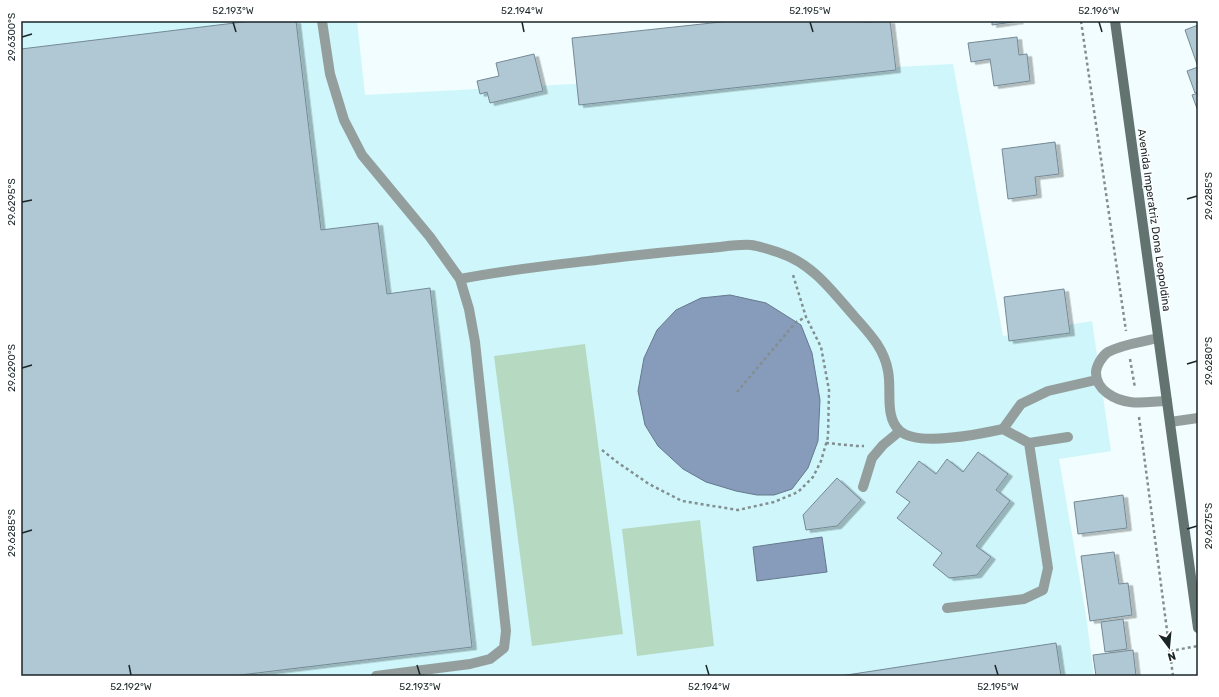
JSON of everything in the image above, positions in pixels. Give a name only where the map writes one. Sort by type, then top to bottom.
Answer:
[{"type":"main road","name":"Avenida Imperatriz Dona Leopoldina","points":[[1115,21],[1198,628]]},
{"type":"street","points":[[322,21],[330,74],[344,120],[362,155],[430,237],[460,278],[469,309],[475,342],[506,631],[504,648],[490,659],[470,664],[376,676]]},
{"type":"street","points":[[460,278],[654,253],[752,245],[797,260],[814,272],[830,287],[872,336],[883,354],[888,372],[892,420],[900,431],[909,436],[920,439],[935,439],[1003,429],[1029,443],[1068,437]]},
{"type":"street","points":[[1158,338],[1124,345],[1108,352],[1103,357],[1096,370],[1096,380],[1100,387],[1108,394],[1129,402],[1167,401]]},
{"type":"street","points":[[1003,429],[1021,404],[1048,391],[1096,380]]},
{"type":"street","points":[[1170,422],[1198,418]]},
{"type":"street","points":[[863,487],[872,458],[883,445],[900,431]]},
{"type":"street","points":[[947,608],[1024,599],[1043,590],[1048,568],[1029,443]]},
{"type":"path","points":[[602,450],[650,484],[682,501],[738,510],[774,502],[798,492],[813,477],[821,461],[828,437],[829,390],[821,347],[806,317],[787,256]]},
{"type":"path","points":[[737,392],[796,322],[806,317]]},
{"type":"path","points":[[826,443],[857,446],[873,444],[883,445]]},
{"type":"path","points":[[1170,651],[1198,646]]},
{"type":"shaded area","points":[[21,21],[357,21],[365,95],[953,64],[1003,336],[1092,321],[1111,451],[1059,459],[1086,616],[1094,676],[21,676]]},
{"type":"shaded area","points":[[730,295],[766,303],[801,325],[812,353],[820,400],[818,441],[808,468],[792,489],[774,495],[757,495],[736,491],[706,482],[683,469],[658,446],[645,425],[638,391],[644,358],[657,330],[676,310],[701,298]]},
{"type":"shaded area","points":[[822,537],[827,572],[757,581],[753,547]]},
{"type":"green space","points":[[585,344],[623,634],[532,646],[494,356]]},
{"type":"green space","points":[[700,520],[714,646],[637,656],[622,529]]},
{"type":"building","points":[[251,21],[296,21],[321,230],[378,223],[387,294],[430,288],[472,647],[232,676],[21,676],[21,49]]},
{"type":"building","points":[[730,21],[890,21],[896,70],[579,105],[572,38]]},
{"type":"building","points":[[992,21],[1019,21],[992,25]]},
{"type":"building","points":[[1198,25],[1198,67],[1185,30]]},
{"type":"building","points":[[1017,37],[1019,55],[1027,54],[1030,81],[994,86],[990,59],[971,62],[968,43]]},
{"type":"building","points":[[534,54],[543,91],[490,103],[487,92],[480,94],[477,81],[499,76],[496,63]]},
{"type":"building","points":[[1198,67],[1198,92],[1195,93],[1187,71]]},
{"type":"building","points":[[1198,93],[1198,111],[1192,95]]},
{"type":"building","points":[[1055,142],[1059,174],[1035,177],[1037,195],[1008,199],[1002,149]]},
{"type":"building","points":[[1064,289],[1070,333],[1009,341],[1004,297]]},
{"type":"building","points":[[978,452],[1008,474],[996,490],[1010,501],[976,546],[991,557],[977,575],[949,578],[933,565],[942,553],[897,518],[910,502],[896,492],[919,461],[936,474],[947,459],[963,472]]},
{"type":"building","points":[[837,478],[861,500],[837,526],[806,530],[803,515]]},
{"type":"building","points":[[1123,495],[1127,528],[1078,534],[1074,502]]},
{"type":"building","points":[[1114,552],[1119,584],[1128,583],[1132,615],[1090,621],[1081,556]]},
{"type":"building","points":[[1123,619],[1127,649],[1105,652],[1101,622]]},
{"type":"building","points":[[1056,643],[1061,676],[840,676]]},
{"type":"building","points":[[1133,650],[1136,676],[1096,676],[1093,655]]}]
